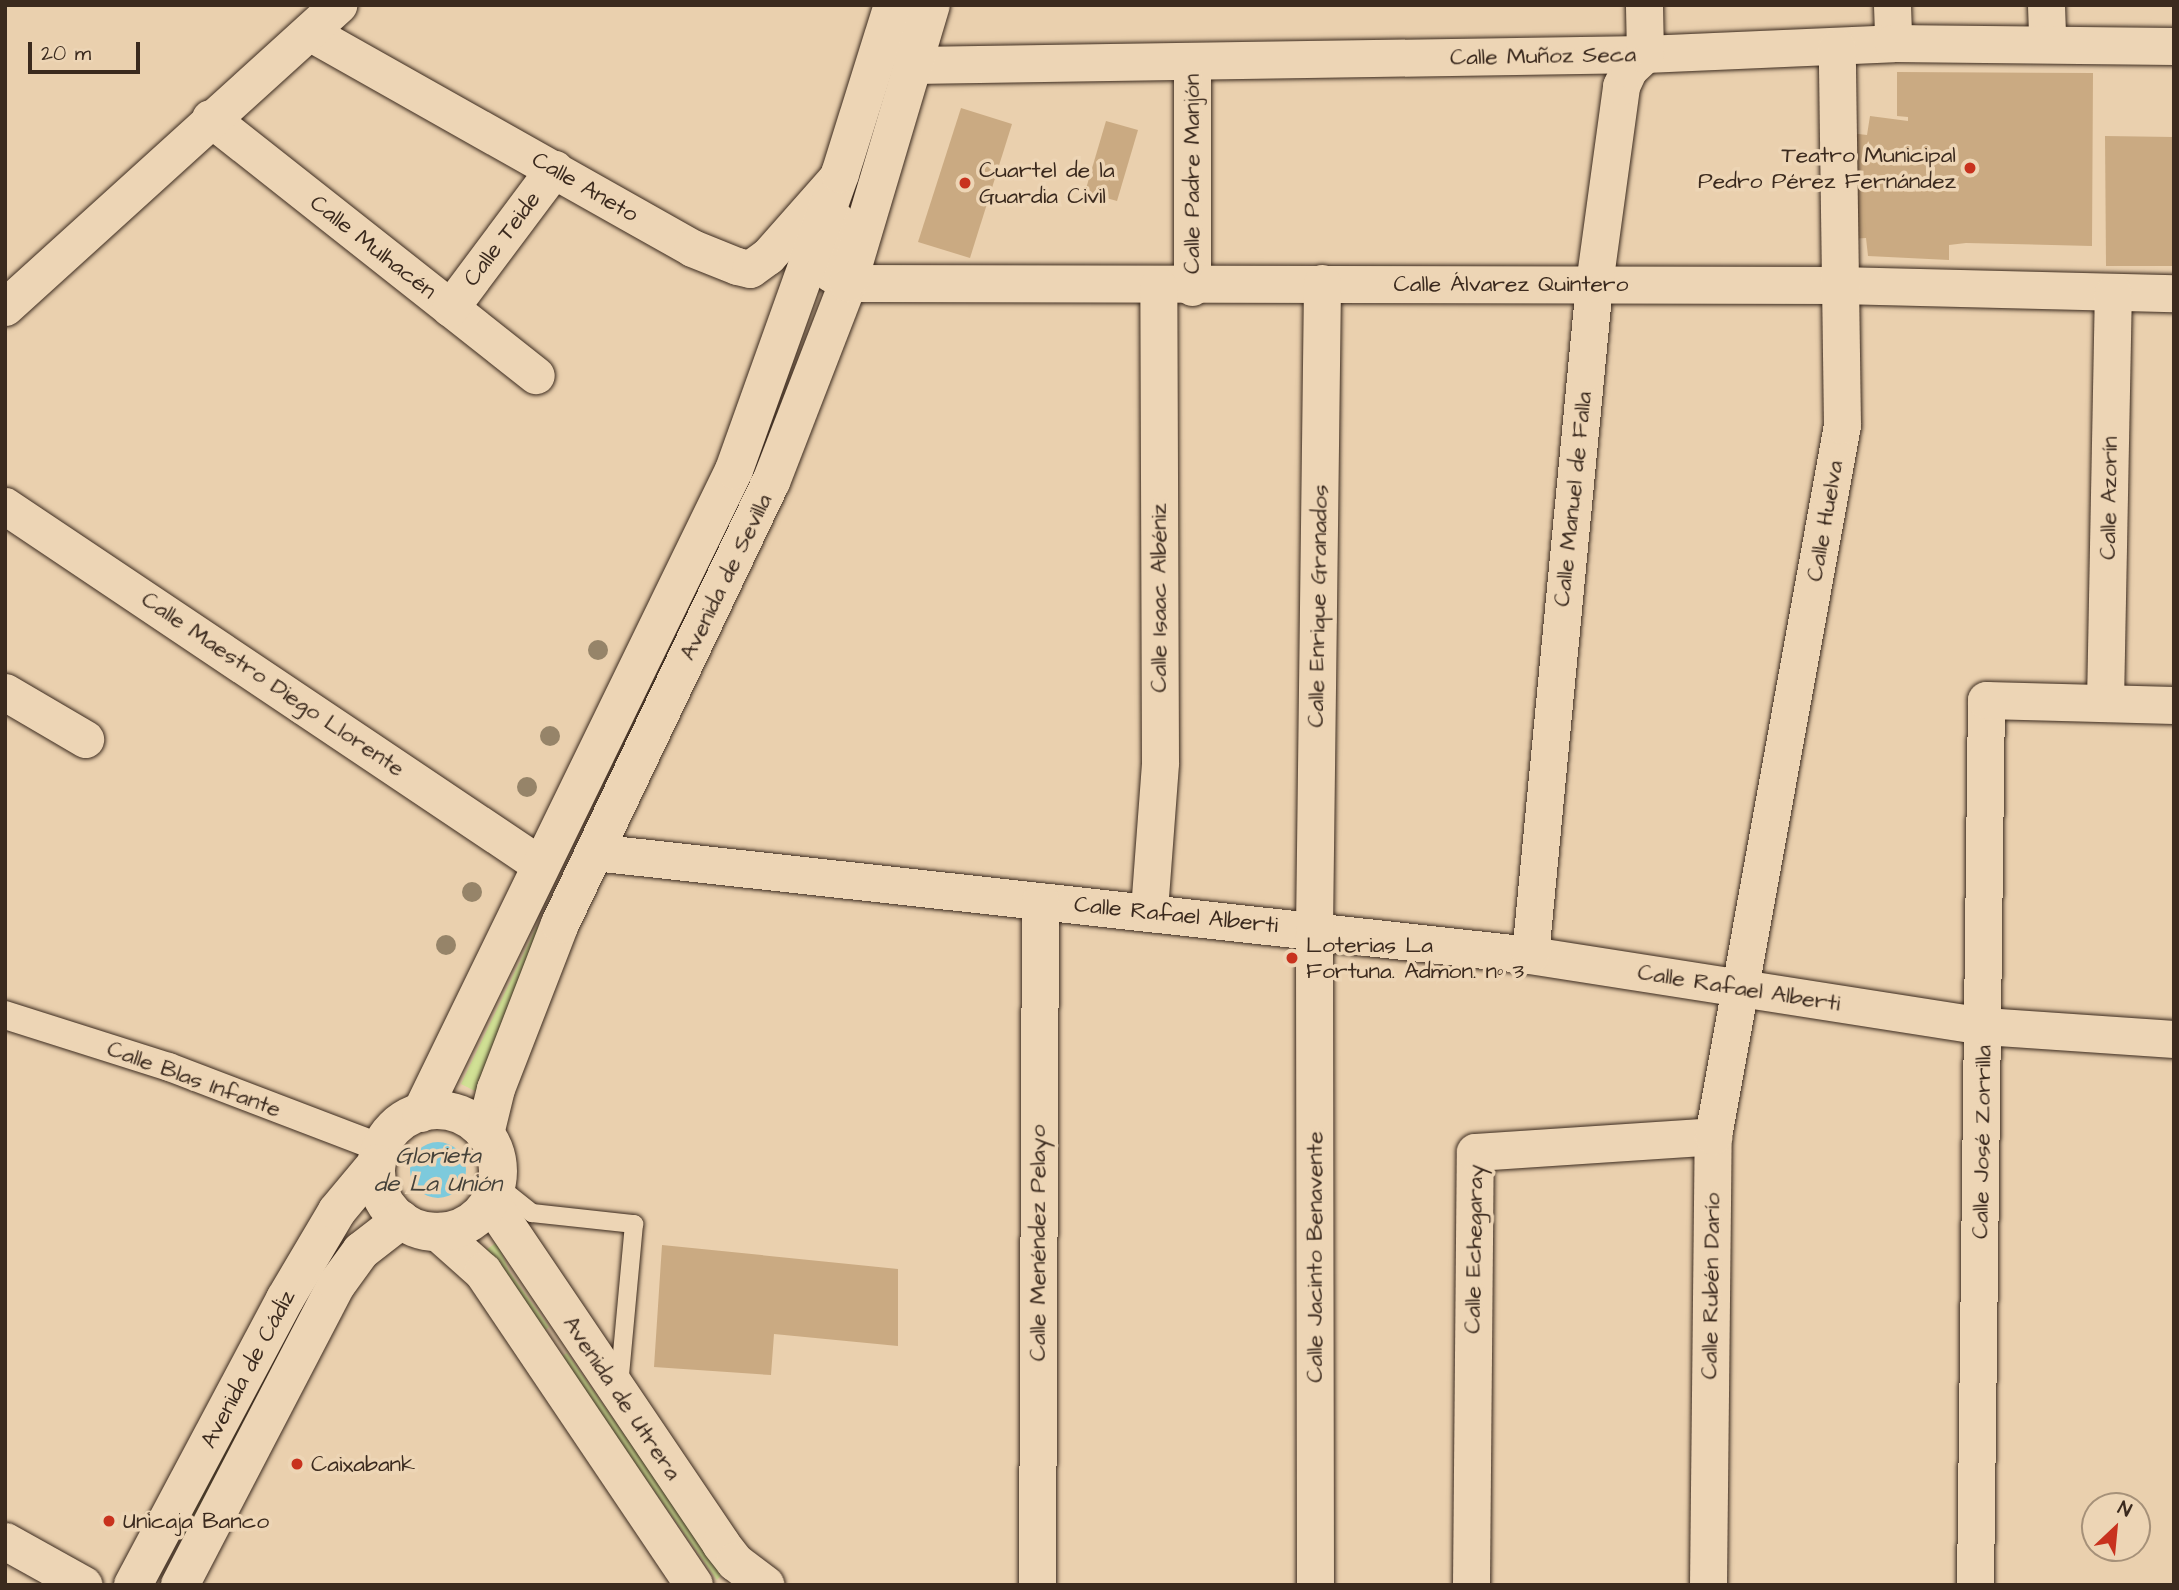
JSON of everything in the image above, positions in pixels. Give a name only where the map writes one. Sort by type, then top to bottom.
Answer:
[{"type":"main road","name":"Avenida de Sevilla","points":[[421,1113],[539,864],[734,470],[840,174],[893,5]]},
{"type":"main road","name":"Avenida de Sevilla","points":[[485,1134],[517,1028],[594,852],[771,482],[848,283],[931,5]]},
{"type":"main road","points":[[421,1113],[456,1113],[485,1134],[496,1157],[494,1193],[468,1223],[438,1232],[401,1220],[381,1195],[379,1155],[397,1126],[421,1113]]},
{"type":"main road","name":"Avenida de Cádiz","points":[[133,1585],[285,1299],[337,1211],[379,1155]]},
{"type":"main road","name":"Avenida de Utrera","points":[[494,1193],[618,1392],[721,1544],[735,1562],[765,1585]]},
{"type":"main road","name":"Avenida de Cádiz","points":[[180,1585],[338,1284],[361,1251],[401,1220]]},
{"type":"main road","name":"Avenida de Utrera","points":[[438,1232],[483,1272],[694,1585]]},
{"type":"street","points":[[5,307],[210,118],[338,5]]},
{"type":"street","points":[[1644,5],[1645,54]]},
{"type":"street","points":[[1892,5],[1893,43]]},
{"type":"street","points":[[2046,5],[2047,43]]},
{"type":"street","name":"Calle Aneto","points":[[309,32],[692,248],[751,269],[768,256],[840,174]]},
{"type":"street","name":"Calle Muñoz Seca","points":[[913,65],[1645,54],[1893,43],[2174,46]]},
{"type":"street","name":"Calle Huelva","points":[[1741,989],[1842,425],[1836,47]]},
{"type":"street","name":"Calle Manuel de Falla","points":[[1531,955],[1594,284],[1621,86],[1629,69],[1645,54]]},
{"type":"street","name":"Calle Padre Manjón","points":[[1175,286],[1192,62]]},
{"type":"street","name":"Calle Mulhacén","points":[[210,118],[536,375]]},
{"type":"street","name":"Calle Teide","points":[[450,308],[554,169]]},
{"type":"street","points":[[840,174],[841,204],[825,263],[831,273],[848,283]]},
{"type":"street","name":"Calle Álvarez Quintero","points":[[848,283],[1175,286],[1322,283],[1840,285],[2174,293]]},
{"type":"street","name":"Calle Enrique Granados","points":[[1314,930],[1322,283]]},
{"type":"street","name":"Calle Isaac Albéniz","points":[[1149,910],[1160,762],[1175,286]]},
{"type":"street","name":"Calle Azorín","points":[[2105,704],[2113,293]]},
{"type":"street","name":"Calle Maestro Diego Llorente","points":[[5,506],[539,864]]},
{"type":"street","points":[[5,692],[85,739]]},
{"type":"street","name":"Calle José Zorrilla","points":[[1975,1585],[1986,700],[2105,704]]},
{"type":"street","points":[[2105,704],[2174,705]]},
{"type":"street","name":"Calle Rafael Alberti","points":[[594,852],[1040,901],[1149,910],[1531,955],[1984,1026],[2174,1039]]},
{"type":"street","name":"Calle Menéndez Pelayo","points":[[1037,1585],[1040,901]]},
{"type":"street","name":"Calle Jacinto Benavente","points":[[1314,930],[1315,1585]]},
{"type":"street","name":"Calle Rubén Darío","points":[[1708,1585],[1713,1136],[1741,989]]},
{"type":"street","name":"Calle Blas Infante","points":[[5,1015],[169,1067],[379,1155]]},
{"type":"street","name":"Calle Echegaray","points":[[1471,1585],[1475,1152],[1713,1136]]},
{"type":"street","points":[[5,1541],[84,1585]]},
{"type":"lane","points":[[494,1193],[531,1213],[634,1224],[618,1392]]},
{"type":"green space","points":[[537,926],[542,930],[481,1094],[461,1084]]},
{"type":"green space","points":[[497,1242],[509,1271],[549,1327],[543,1332],[483,1252]]},
{"type":"green space","points":[[294,1317],[298,1320],[185,1537],[179,1534]]},
{"type":"green space","points":[[567,1353],[722,1574],[717,1580],[560,1357]]},
{"type":"water","name":"Glorieta de La Unión","points":[[432,1142],[444,1142],[454,1146],[462,1154],[466,1170],[462,1186],[454,1194],[444,1198],[432,1198],[422,1194],[414,1186],[410,1176],[410,1164],[414,1154],[422,1146]]},
{"type":"building","name":"Teatro Municipal Pedro Pérez Fernández","points":[[1897,72],[2093,73],[2092,246],[1966,243],[1949,245],[1949,260],[1868,256],[1866,238],[1849,239],[1850,133],[1867,135],[1870,116],[1908,121],[1908,117],[1897,116]]},
{"type":"building","name":"Cuartel de la Guardia Civil","points":[[961,108],[1012,124],[970,258],[918,242]]},
{"type":"building","points":[[1106,121],[1138,130],[1117,201],[1085,192]]},
{"type":"building","points":[[2105,136],[2174,137],[2174,266],[2106,266]]},
{"type":"building","points":[[662,1245],[898,1269],[898,1346],[774,1334],[771,1375],[654,1367]]},
{"type":"place","name":"Teatro Municipal Pedro Pérez Fernández","points":[[1970,168]]},
{"type":"place","name":"Cuartel de la Guardia Civil","points":[[965,183]]},
{"type":"place","name":"Loterias La Fortuna. Admon. nº 3","points":[[1292,958]]},
{"type":"place","name":"Caixabank","points":[[297,1464]]},
{"type":"place","name":"Unicaja Banco","points":[[109,1521]]}]
